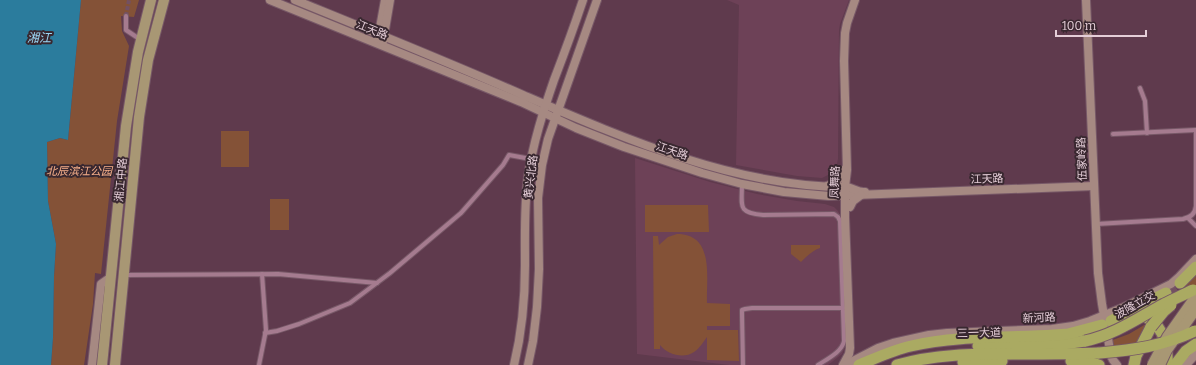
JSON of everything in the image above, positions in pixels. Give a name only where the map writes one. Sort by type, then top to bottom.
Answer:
[{"type":"highway","points":[[1180,283],[1196,267]]},
{"type":"highway","points":[[1134,365],[1136,356],[1145,335],[1155,321],[1169,307],[1195,292]]},
{"type":"highway","name":"波隆立交","points":[[1085,341],[1100,337],[1121,328],[1166,304],[1195,292]]},
{"type":"highway","points":[[1122,316],[1166,293]]},
{"type":"highway","points":[[867,361],[910,346],[942,340],[1068,334],[1122,316],[1134,314],[1148,318],[1162,331],[1165,338],[1167,365]]},
{"type":"highway","name":"三一大道","points":[[867,361],[895,362],[947,355],[1099,353],[1151,347],[1180,338],[1196,331]]},
{"type":"highway","points":[[922,358],[942,340]]},
{"type":"highway","name":"三一大道","points":[[922,358],[943,347],[1043,345],[1085,341]]},
{"type":"highway","points":[[1175,365],[1186,351],[1196,344]]},
{"type":"highway","points":[[922,358],[947,362],[1084,361],[1098,365]]},
{"type":"main road","name":"湘江中路","points":[[102,365],[126,126],[138,52],[151,0]]},
{"type":"main road","name":"湘江中路","points":[[115,365],[139,117],[148,60],[164,0]]},
{"type":"main road","points":[[1152,365],[1167,337],[1195,292]]},
{"type":"main road","points":[[1160,365],[1167,350],[1196,309]]},
{"type":"street","name":"江天路","points":[[270,0],[380,45],[557,114],[642,144],[739,174],[770,180],[820,186],[862,195],[1094,185]]},
{"type":"street","name":"江天路","points":[[296,0],[381,36],[544,109]]},
{"type":"street","points":[[380,45],[385,0]]},
{"type":"street","points":[[381,36],[390,0]]},
{"type":"street","name":"黄兴北路","points":[[514,365],[520,339],[523,310],[525,213],[531,159],[544,109],[583,0]]},
{"type":"street","name":"黄兴北路","points":[[528,365],[534,341],[537,307],[538,198],[540,176],[557,114],[597,0]]},
{"type":"street","name":"凤舞路","points":[[844,365],[850,348],[845,217],[847,170],[844,61],[845,33],[855,0]]},
{"type":"street","name":"伍家岭路","points":[[1086,0],[1099,286],[1112,356],[1115,364]]},
{"type":"street","points":[[126,16],[126,30],[141,40]]},
{"type":"street","points":[[1140,88],[1145,101],[1147,133]]},
{"type":"street","name":"江天路","points":[[557,114],[611,141],[645,154],[702,173],[742,184],[784,192],[822,196],[847,191],[862,192],[1094,185]]},
{"type":"street","points":[[1095,224],[1183,220],[1194,213],[1196,206],[1196,130],[1113,134]]},
{"type":"street","points":[[265,333],[299,324],[350,304],[461,213],[503,165],[509,155],[531,159]]},
{"type":"street","points":[[820,186],[830,185],[839,179],[844,172],[846,160]]},
{"type":"street","points":[[742,184],[742,206],[743,210],[746,212],[763,215],[834,214],[840,221],[844,334],[843,346],[818,365]]},
{"type":"street","name":"凤舞路","points":[[847,191],[850,207],[855,346],[858,353],[867,361]]},
{"type":"street","points":[[850,207],[853,201],[858,196],[862,195]]},
{"type":"street","points":[[822,196],[838,202],[843,209],[845,217]]},
{"type":"street","points":[[1188,218],[1196,226]]},
{"type":"street","name":"新河路","points":[[844,365],[867,361],[893,343],[929,335],[1052,329],[1106,321],[1171,284],[1196,259]]},
{"type":"street","points":[[259,365],[266,330],[262,274]]},
{"type":"street","points":[[124,275],[278,274],[377,283]]},
{"type":"street","points":[[92,365],[101,284],[111,277]]},
{"type":"street","points":[[742,365],[742,310],[752,308],[843,308]]},
{"type":"street","points":[[1186,365],[1196,354]]},
{"type":"shaded area","points":[[727,0],[849,0],[839,30],[838,159],[836,168],[830,174],[822,178],[797,176],[736,165],[739,5]]},
{"type":"shaded area","points":[[635,158],[710,182],[757,194],[825,204],[834,207],[841,217],[846,345],[842,354],[828,365],[729,365],[637,354]]},
{"type":"green space","name":"北辰滨江公园","points":[[81,0],[139,0],[134,17],[121,16],[122,31],[129,46],[117,121],[101,274],[95,273],[93,304],[84,365],[51,365],[56,244],[48,201],[47,142],[60,138],[68,140]]},
{"type":"green space","points":[[221,131],[249,131],[249,167],[221,167]]},
{"type":"green space","points":[[270,199],[289,199],[289,230],[270,230]]},
{"type":"green space","points":[[645,205],[708,205],[709,232],[645,232]]},
{"type":"green space","points":[[677,234],[689,236],[698,241],[703,249],[707,270],[707,303],[730,304],[730,326],[707,326],[707,330],[738,330],[739,361],[707,360],[707,337],[700,347],[686,355],[676,355],[667,351],[660,345],[660,349],[654,349],[653,236],[658,236],[659,245],[668,237]]},
{"type":"green space","points":[[791,245],[820,245],[820,248],[812,252],[801,262],[791,254]]},
{"type":"green space","points":[[1196,270],[1196,286],[1184,291],[1181,287]]},
{"type":"green space","points":[[1151,321],[1137,348],[1112,350],[1110,341],[1129,334]]},
{"type":"water","name":"湘江","points":[[0,0],[81,0],[68,140],[60,138],[47,142],[48,201],[56,244],[51,365],[0,365]]},
{"type":"tunnel","points":[[126,16],[129,0]]},
{"type":"tunnel","points":[[1166,293],[1180,283]]}]
